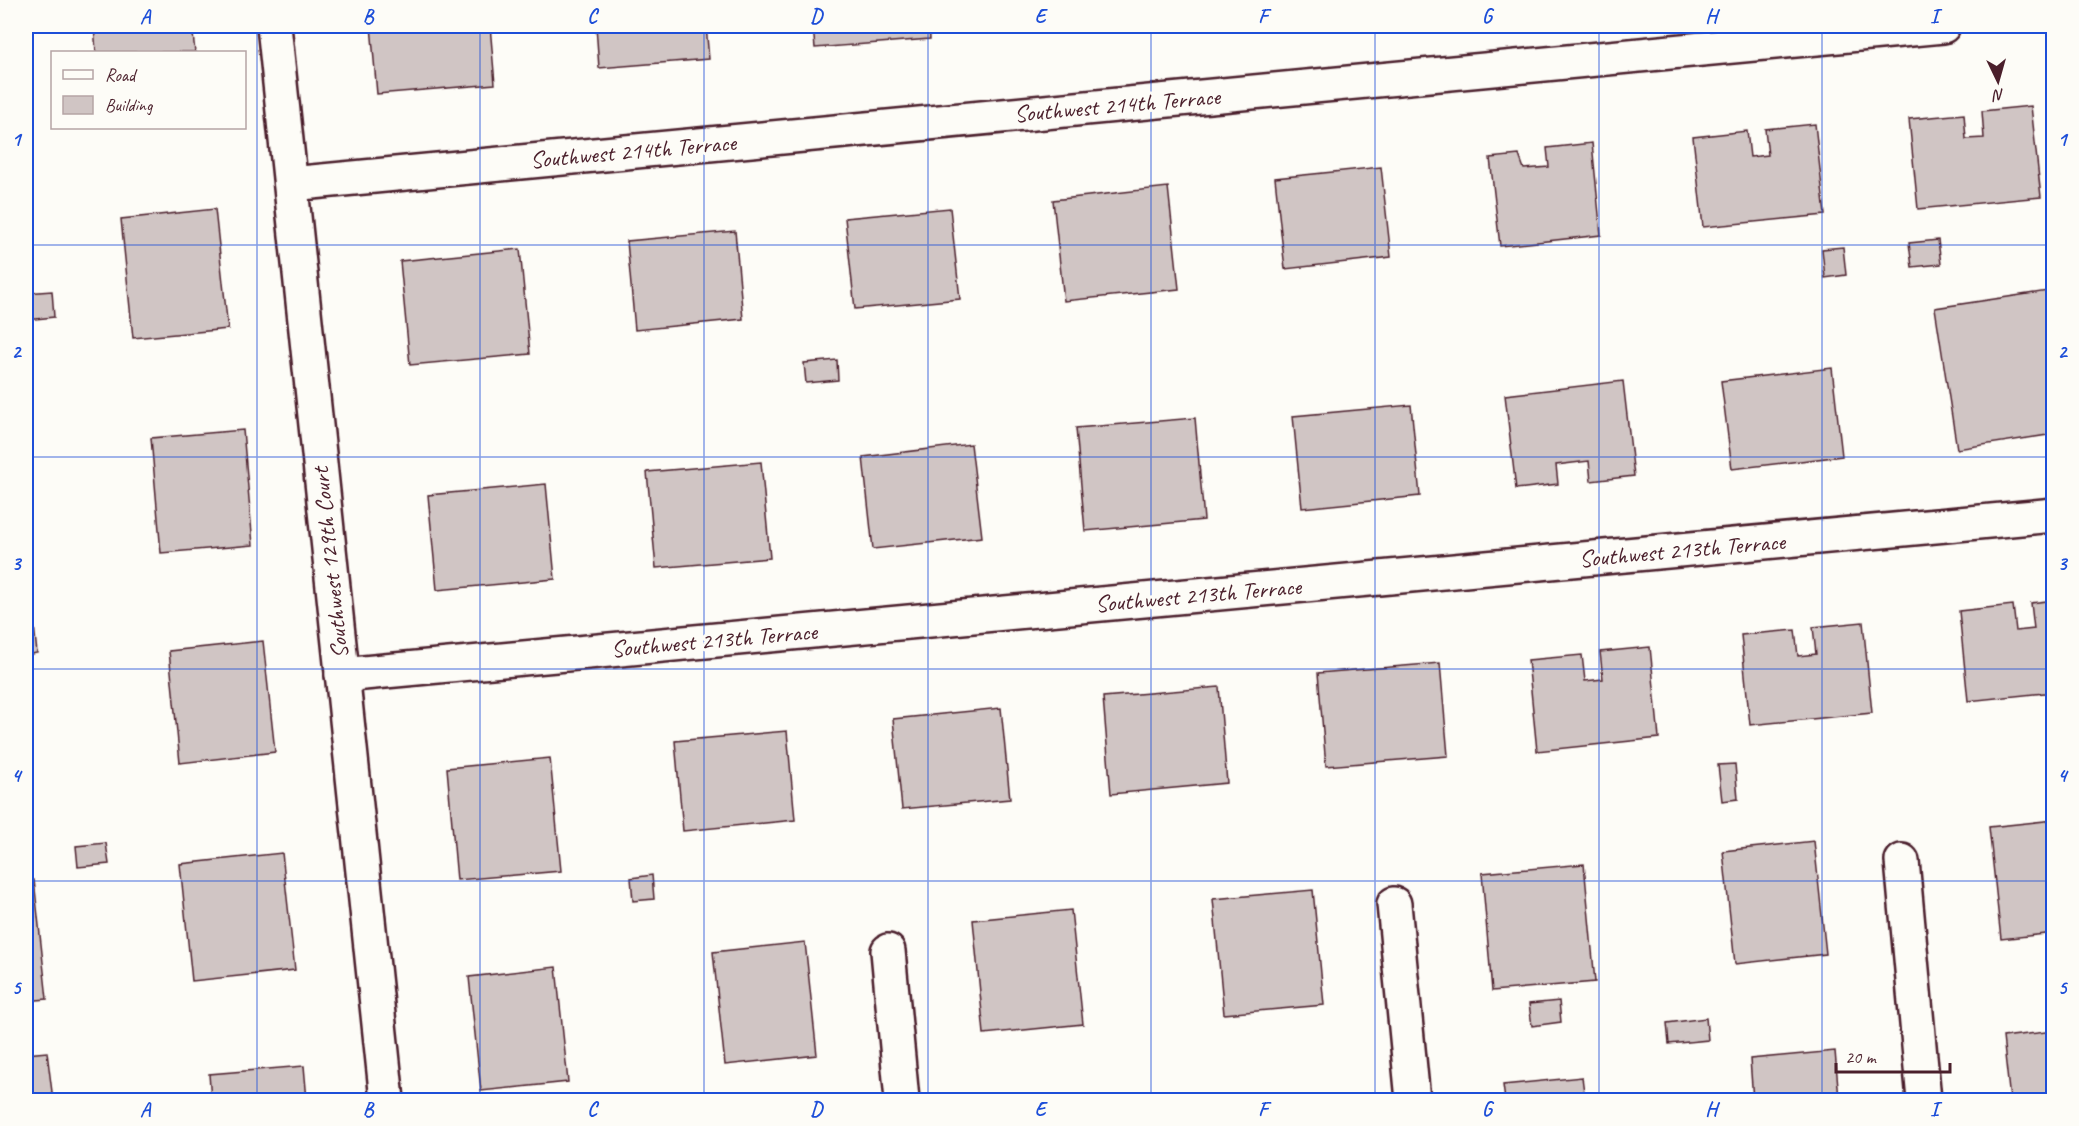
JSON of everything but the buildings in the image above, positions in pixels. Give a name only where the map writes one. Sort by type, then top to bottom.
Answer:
[{"type":"street","name":"Southwest 129th Court","points":[[274,26],[387,1101]]},
{"type":"street","name":"Southwest 214th Terrace","points":[[291,184],[1943,26]]},
{"type":"street","name":"Southwest 213th Terrace","points":[[342,675],[2054,515]]},
{"type":"street","points":[[1902,861],[1924,1101]]},
{"type":"street","points":[[1394,904],[1413,1101]]},
{"type":"street","points":[[888,951],[902,1101]]}]
